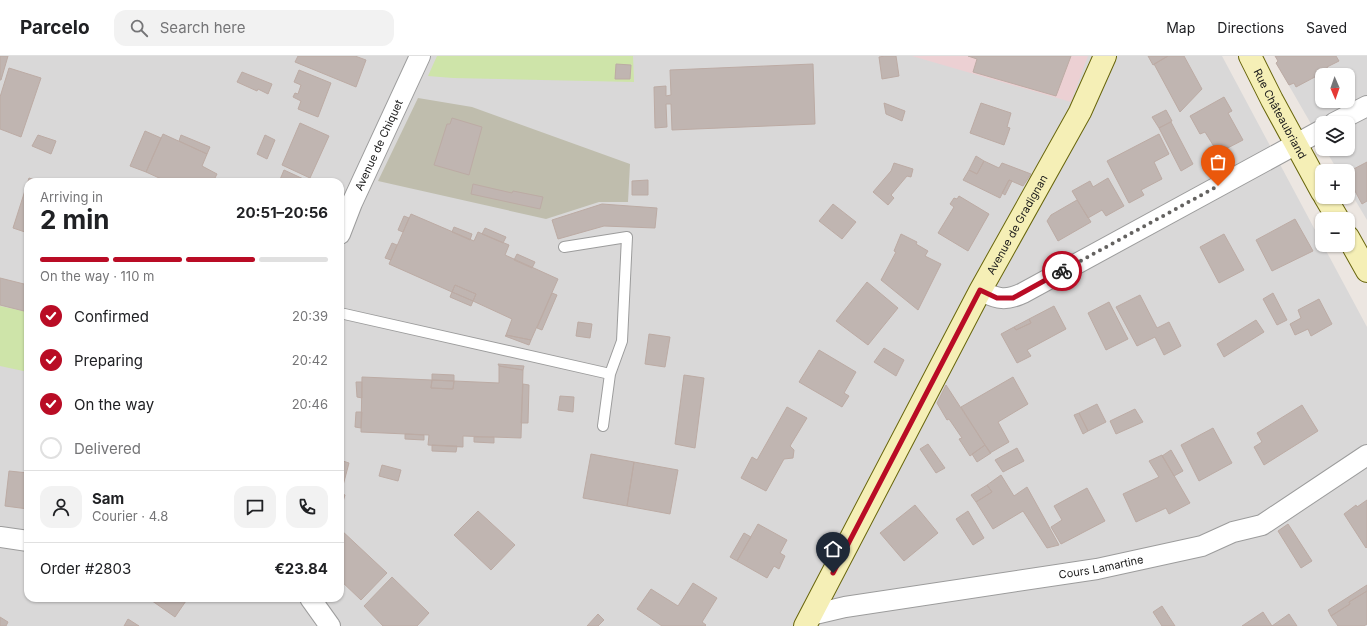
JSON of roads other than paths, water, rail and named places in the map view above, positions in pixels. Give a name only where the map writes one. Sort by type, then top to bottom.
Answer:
[{"type":"street","name":"Avenue de Chiquet","points":[[344,224],[352,203],[420,56]]},
{"type":"street","name":"Avenue de Gradignan","points":[[808,620],[980,290],[1080,112],[1105,56]]},
{"type":"street","name":"Rue Châteaubriand","points":[[1250,56],[1315,180]]},
{"type":"street","points":[[1348,116],[1367,106]]},
{"type":"street","points":[[980,290],[997,298],[1013,298],[1315,134]]},
{"type":"street","points":[[1355,250],[1367,271]]},
{"type":"street","name":"Cours Lamartine","points":[[808,620],[845,608],[1097,569],[1202,546],[1233,532],[1262,525],[1367,455]]},
{"type":"street","points":[[0,538],[24,541]]},
{"type":"street","points":[[313,602],[330,626]]},
{"type":"lane","points":[[564,247],[627,237],[622,341],[610,374],[603,426]]},
{"type":"lane","points":[[344,314],[610,374]]}]
